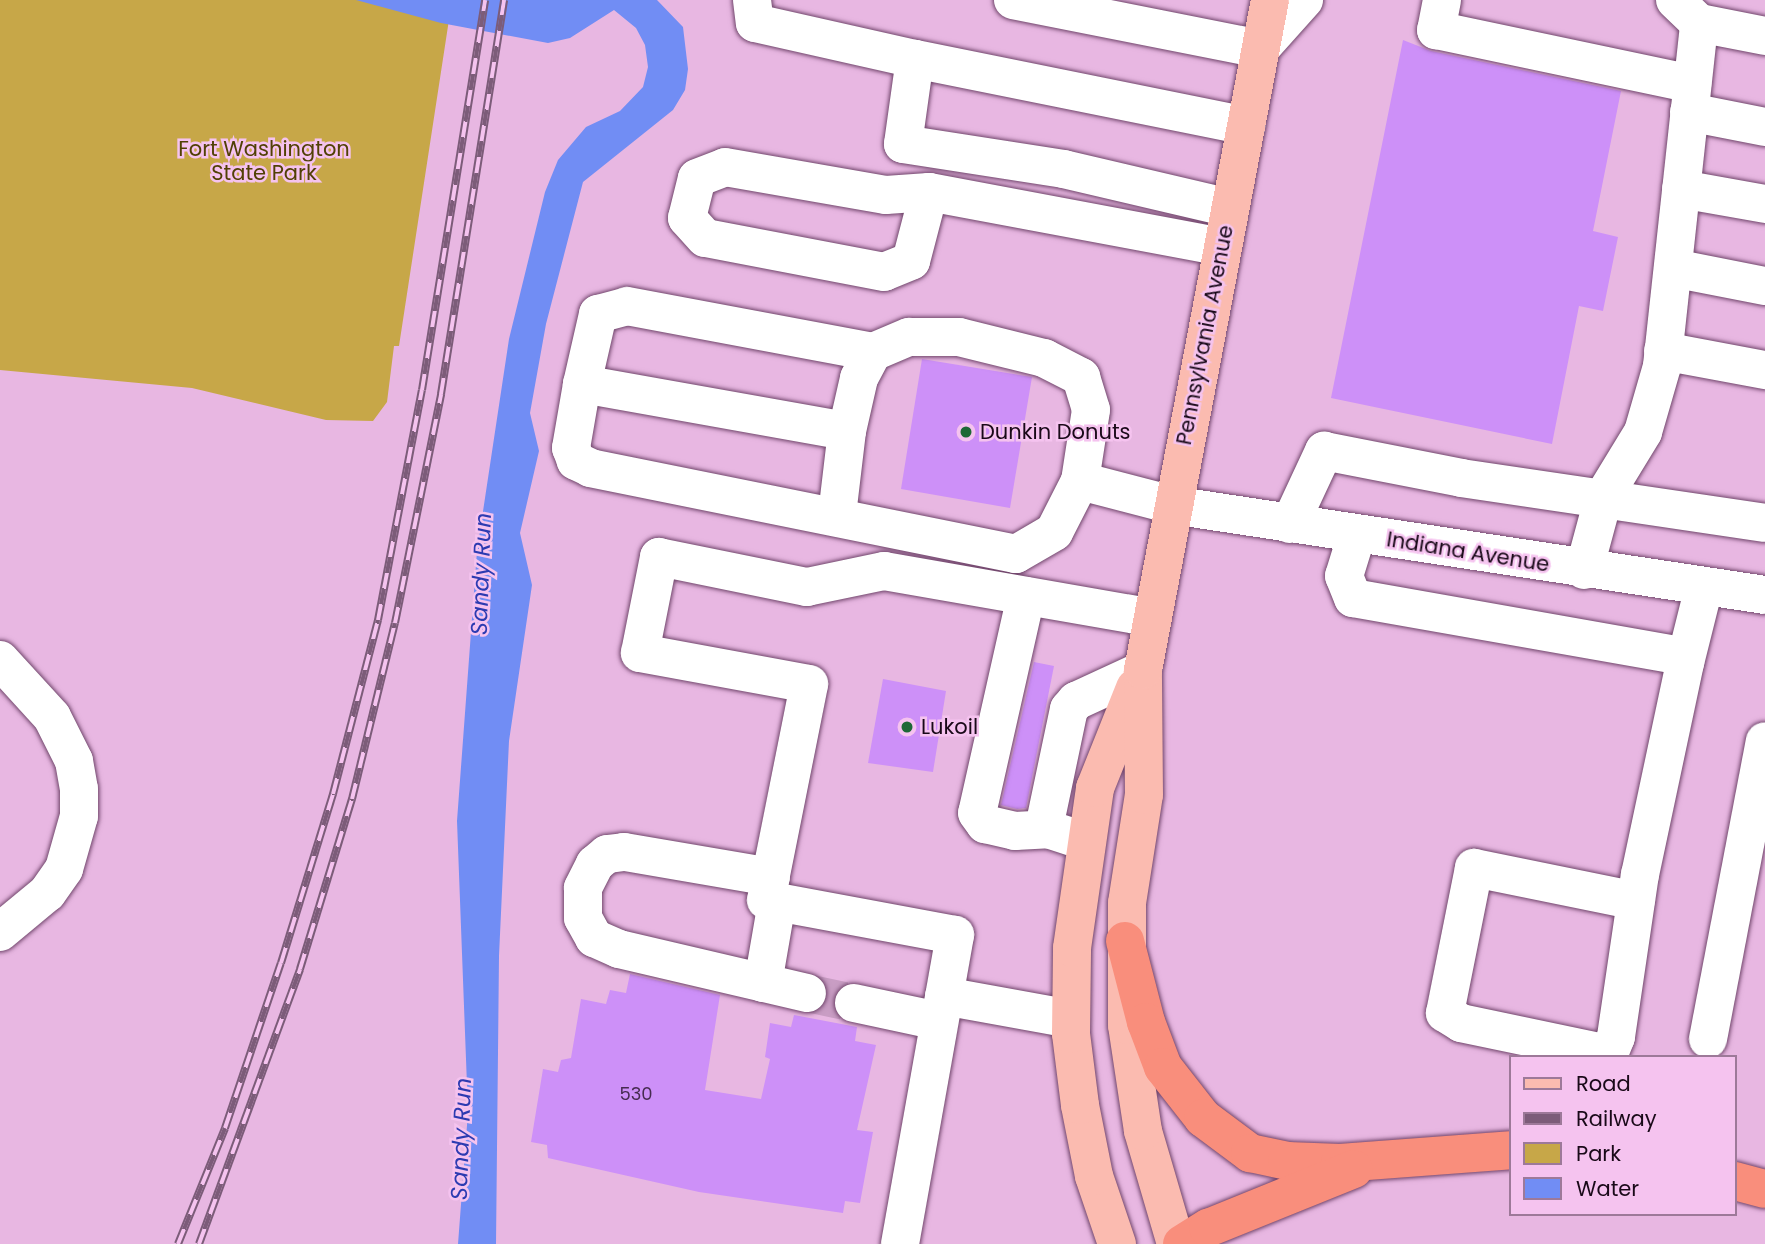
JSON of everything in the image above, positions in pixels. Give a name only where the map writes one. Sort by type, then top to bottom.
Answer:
[{"type":"highway","points":[[1125,941],[1146,1022],[1163,1067],[1188,1102],[1217,1131],[1250,1153],[1286,1161],[1390,1159],[1510,1150]]},
{"type":"highway","points":[[1182,1244],[1208,1228],[1278,1199],[1390,1159]]},
{"type":"highway","points":[[1737,1182],[1765,1189]]},
{"type":"main road","name":"Pennsylvania Avenue","points":[[1175,1244],[1143,1131],[1131,1071],[1125,941],[1144,795],[1143,670],[1172,505],[1270,0]]},
{"type":"main road","name":"Pennsylvania Avenue","points":[[1117,1244],[1085,1139],[1071,1019],[1072,948],[1085,842],[1095,788],[1143,670]]},
{"type":"street","points":[[752,0],[755,23],[915,59],[1246,126]]},
{"type":"street","points":[[1013,0],[1261,49],[1304,0]]},
{"type":"street","points":[[1442,0],[1436,30],[1691,98],[1765,127]]},
{"type":"street","points":[[1584,570],[1604,496],[1643,432],[1663,351],[1691,98],[1687,12],[1765,36]]},
{"type":"street","points":[[915,59],[903,144],[1064,169],[1230,208]]},
{"type":"street","points":[[929,192],[911,261],[884,272],[705,238],[687,218],[697,178],[725,167],[886,195],[929,192],[1222,247]]},
{"type":"street","points":[[1681,189],[1765,204]]},
{"type":"street","points":[[1673,268],[1765,286]]},
{"type":"street","points":[[626,306],[873,352],[909,337],[959,337],[1044,358],[1081,377],[1091,410],[1080,481],[1054,532],[1016,554],[837,515],[591,468],[576,461],[571,448],[598,314],[626,306]]},
{"type":"street","points":[[1663,351],[1765,370]]},
{"type":"street","points":[[837,515],[847,431],[859,378],[873,352]]},
{"type":"street","points":[[582,384],[847,431]]},
{"type":"street","points":[[1290,524],[1324,451],[1461,478],[1604,496],[1765,523]]},
{"type":"street","name":"Indiana Avenue","points":[[1080,481],[1172,505],[1584,570],[1765,595]]},
{"type":"street","points":[[1357,534],[1345,576],[1353,598],[1677,655],[1685,663]]},
{"type":"street","points":[[763,983],[774,889],[809,684],[640,653],[659,557],[807,587],[884,570],[1152,618]]},
{"type":"street","points":[[1636,901],[1474,868],[1445,1013],[1461,1023],[1609,1054],[1616,1037],[1636,901],[1686,676],[1685,663],[1704,587]]},
{"type":"street","points":[[1026,596],[977,813],[985,824],[1005,829],[1048,829],[1085,842]]},
{"type":"street","points":[[0,660],[42,701],[58,728],[74,761],[79,816],[64,869],[53,885],[0,932]]},
{"type":"street","points":[[1048,829],[1046,818],[1069,709],[1076,701],[1143,670]]},
{"type":"street","points":[[1708,1039],[1765,741]]},
{"type":"street","points":[[807,993],[619,949],[594,939],[583,918],[583,888],[595,864],[607,854],[624,852],[954,935],[900,1244]]},
{"type":"street","points":[[854,1003],[1071,1019]]},
{"type":"green space","name":"Fort Washington State Park","points":[[0,0],[452,0],[399,346],[394,346],[387,402],[373,421],[326,420],[192,388],[0,370]]},
{"type":"water","name":"Sandy Run","points":[[356,0],[657,0],[683,27],[688,69],[685,90],[673,110],[583,182],[546,324],[530,413],[539,451],[520,533],[532,585],[509,741],[499,956],[496,1244],[458,1244],[468,1112],[457,821],[477,551],[509,339],[545,192],[558,160],[586,127],[620,111],[643,87],[648,67],[645,45],[636,28],[614,10],[570,38],[548,43],[441,23]]},
{"type":"building","points":[[1403,40],[1431,51],[1621,91],[1593,231],[1618,237],[1603,311],[1579,306],[1552,444],[1331,398]]},
{"type":"building","name":"Dunkin Donuts","points":[[922,359],[1032,377],[1010,508],[901,489]]},
{"type":"building","name":"Lukoil","points":[[1034,662],[1054,666],[1026,808],[1017,809],[1001,805]]},
{"type":"building","name":"Lukoil","points":[[883,679],[946,691],[933,772],[868,763]]},
{"type":"building","points":[[630,974],[720,995],[705,1090],[761,1099],[770,1059],[765,1057],[770,1023],[791,1027],[794,1015],[857,1027],[855,1041],[876,1045],[857,1130],[873,1132],[860,1203],[845,1201],[843,1213],[699,1192],[548,1158],[547,1145],[531,1142],[543,1069],[558,1072],[561,1060],[571,1058],[581,999],[606,1004],[610,990],[626,993]]},
{"type":"tunnel","points":[[807,993],[854,1003]]},
{"type":"railway","points":[[178,1244],[225,1128],[281,963],[333,794],[378,620],[422,390],[485,0]]},
{"type":"railway","points":[[199,1244],[300,969],[352,799],[395,623],[441,394],[504,0]]},
{"type":"place","name":"Dunkin Donuts","points":[[966,432]]},
{"type":"place","name":"Lukoil","points":[[907,727]]}]
